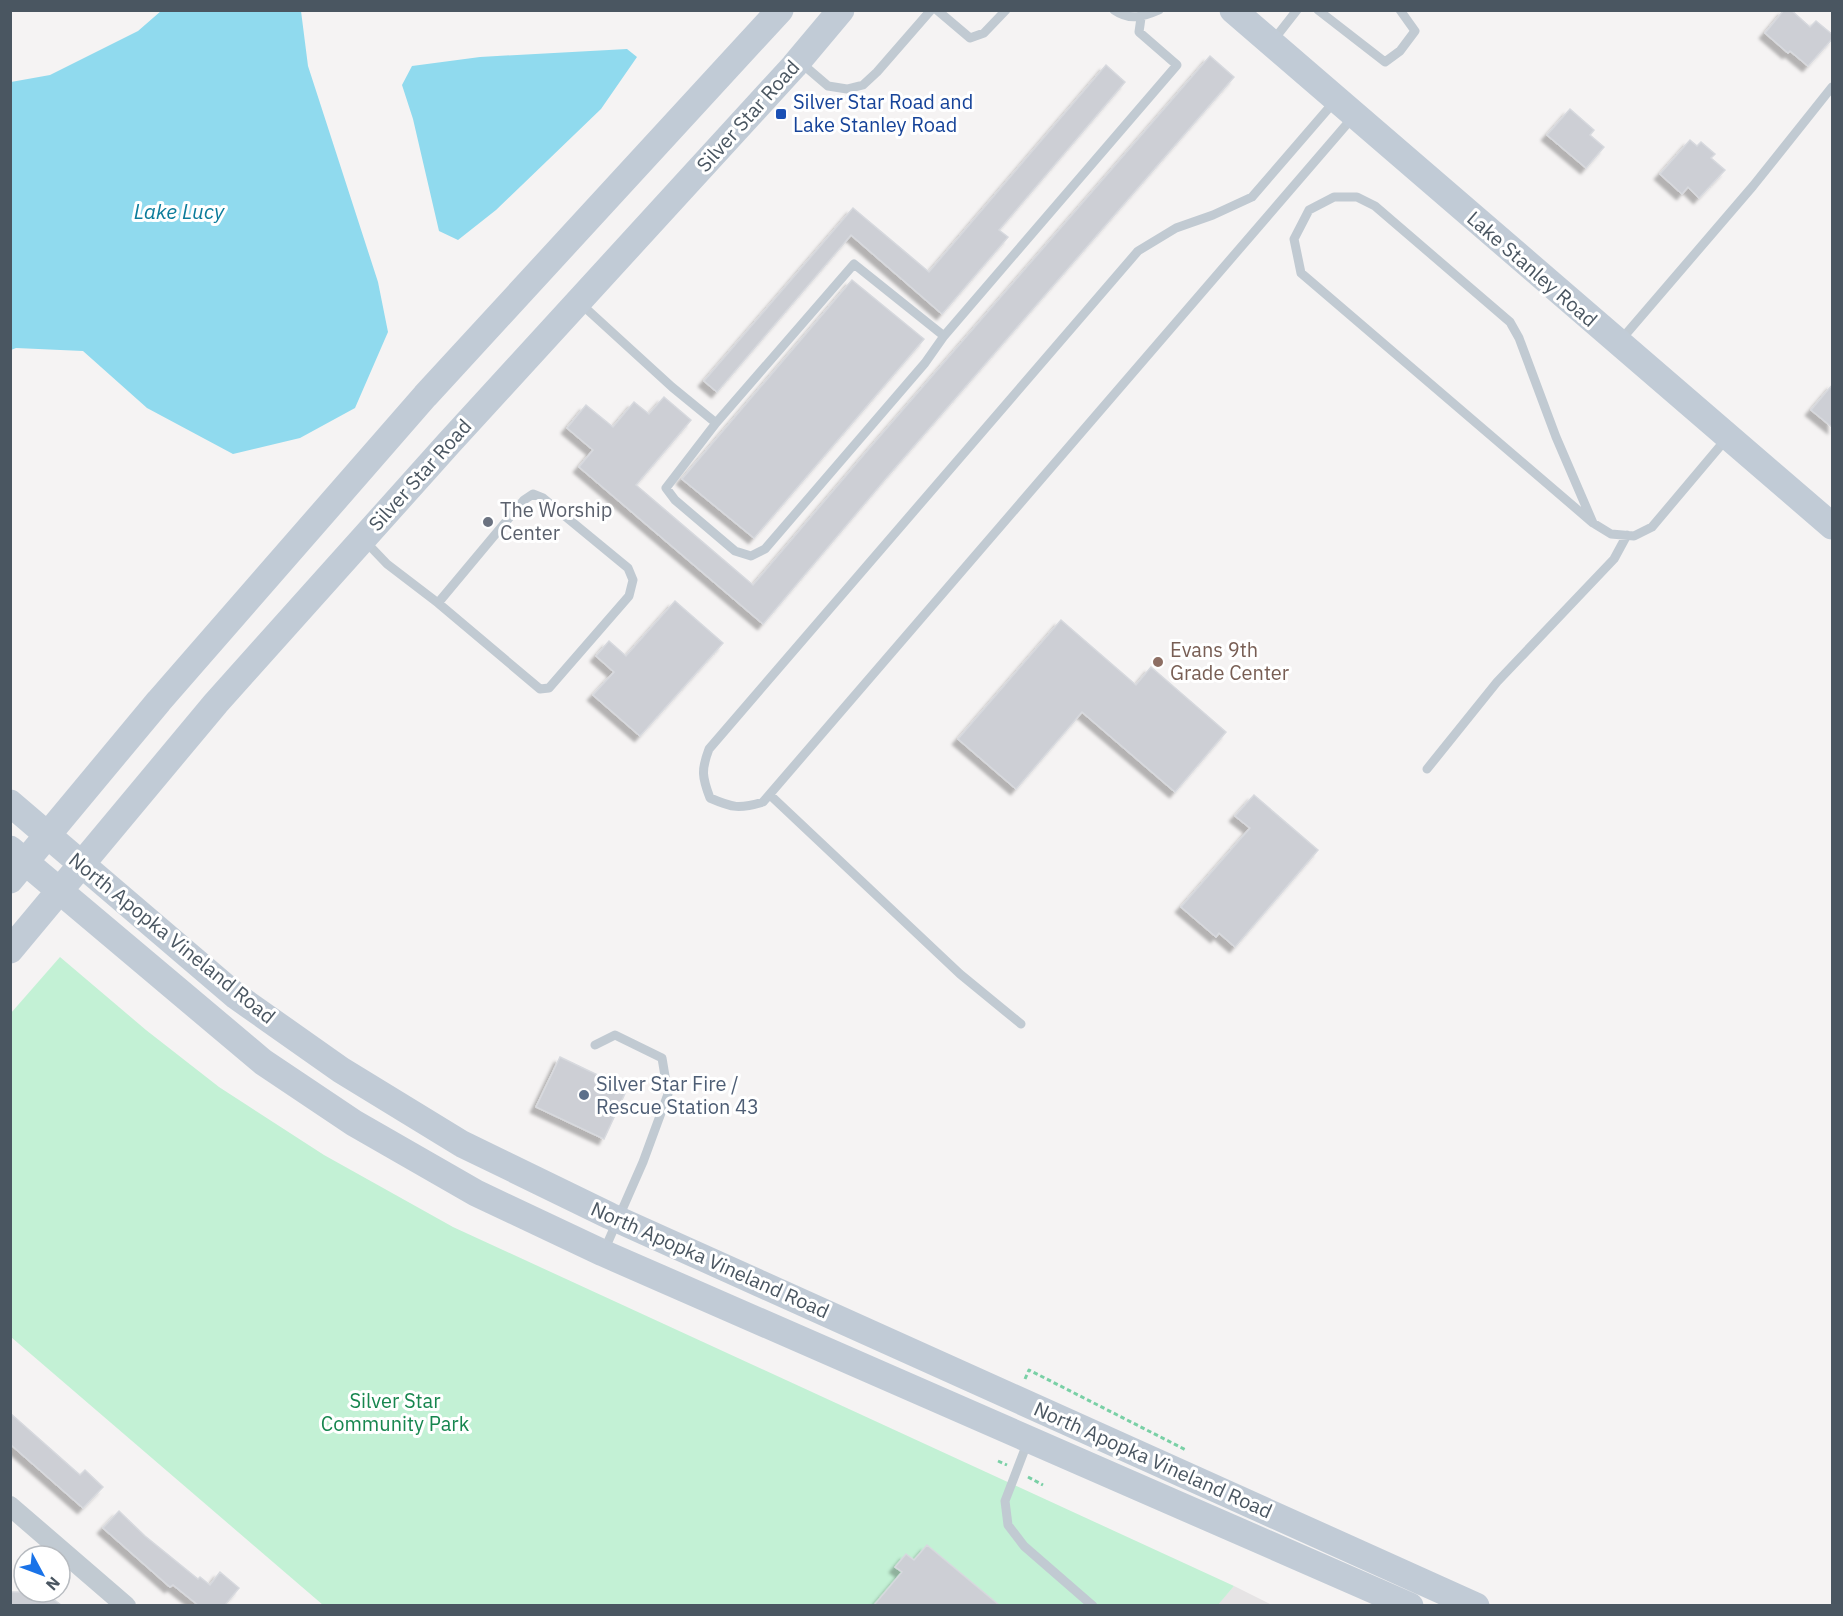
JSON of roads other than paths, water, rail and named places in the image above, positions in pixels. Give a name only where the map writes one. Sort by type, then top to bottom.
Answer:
[{"type":"main road","points":[[15,864],[47,834],[159,701],[424,396],[780,10]]},
{"type":"main road","name":"Silver Star Road","points":[[10,950],[216,703],[798,61],[841,10]]},
{"type":"main road","name":"Lake Stanley Road","points":[[1233,10],[1833,526]]},
{"type":"main road","name":"North Apopka Vineland Road","points":[[10,803],[237,996],[341,1070],[462,1144],[618,1220],[1476,1605]]},
{"type":"main road","name":"North Apopka Vineland Road","points":[[15,864],[59,891],[264,1062],[354,1123],[476,1193],[603,1253],[1410,1605]]},
{"type":"street","points":[[1029,1439],[1042,1410]]},
{"type":"street","points":[[10,1506],[126,1605]]},
{"type":"lane","points":[[798,61],[828,86],[847,89],[862,85],[877,72],[931,10]]},
{"type":"lane","points":[[937,10],[970,38],[984,33],[1006,10]]},
{"type":"lane","points":[[1114,10],[1123,16],[1141,18],[1159,10]]},
{"type":"lane","points":[[1270,44],[1297,10]]},
{"type":"lane","points":[[1318,10],[1385,62],[1400,51],[1414,31],[1400,10]]},
{"type":"lane","points":[[944,336],[854,264],[716,423],[666,488],[675,500],[735,551],[751,556],[765,549],[1176,65],[1139,32],[1141,18]]},
{"type":"lane","points":[[1618,343],[1753,186],[1833,87]]},
{"type":"lane","points":[[1345,108],[770,795],[763,802],[746,807],[731,807],[710,798],[703,780],[702,766],[709,749],[1138,251],[1176,228],[1214,215],[1252,197],[1345,108]]},
{"type":"lane","points":[[1593,523],[1556,437],[1519,338],[1510,322],[1376,206],[1357,197],[1334,197],[1310,210],[1294,239],[1301,273],[1593,523],[1611,534],[1634,536],[1652,527],[1728,436]]},
{"type":"lane","points":[[579,301],[672,387],[716,423]]},
{"type":"lane","points":[[363,539],[387,564],[438,603],[540,689],[549,688],[629,596],[633,580],[628,568],[543,498],[533,494],[524,500],[438,603]]},
{"type":"lane","points":[[1428,769],[1497,682],[1614,559],[1627,535]]},
{"type":"lane","points":[[770,795],[960,974],[1021,1024]]},
{"type":"lane","points":[[595,1045],[615,1035],[662,1058],[668,1094],[643,1162],[603,1253]]},
{"type":"lane","points":[[1029,1439],[1005,1501],[1008,1525],[1024,1546],[1093,1605]]},
{"type":"water","name":"Lake Lucy","points":[[161,11],[301,11],[308,66],[378,282],[388,332],[355,408],[300,438],[233,454],[147,408],[83,351],[16,348],[11,350],[11,82],[50,75],[138,31]]},
{"type":"water","points":[[627,49],[637,57],[601,109],[496,210],[458,240],[439,231],[413,119],[402,85],[412,66],[480,57]]},
{"type":"place","name":"Silver Star Road and Lake Stanley Road","points":[[781,114]]},
{"type":"place","name":"The Worship Center","points":[[488,522]]},
{"type":"place","name":"Evans 9th Grade Center","points":[[1158,662]]},
{"type":"place","name":"Silver Star Fire / Rescue Station 43","points":[[584,1095]]},
{"type":"park label","name":"Silver Star Community Park","points":[[395,1412]]}]
